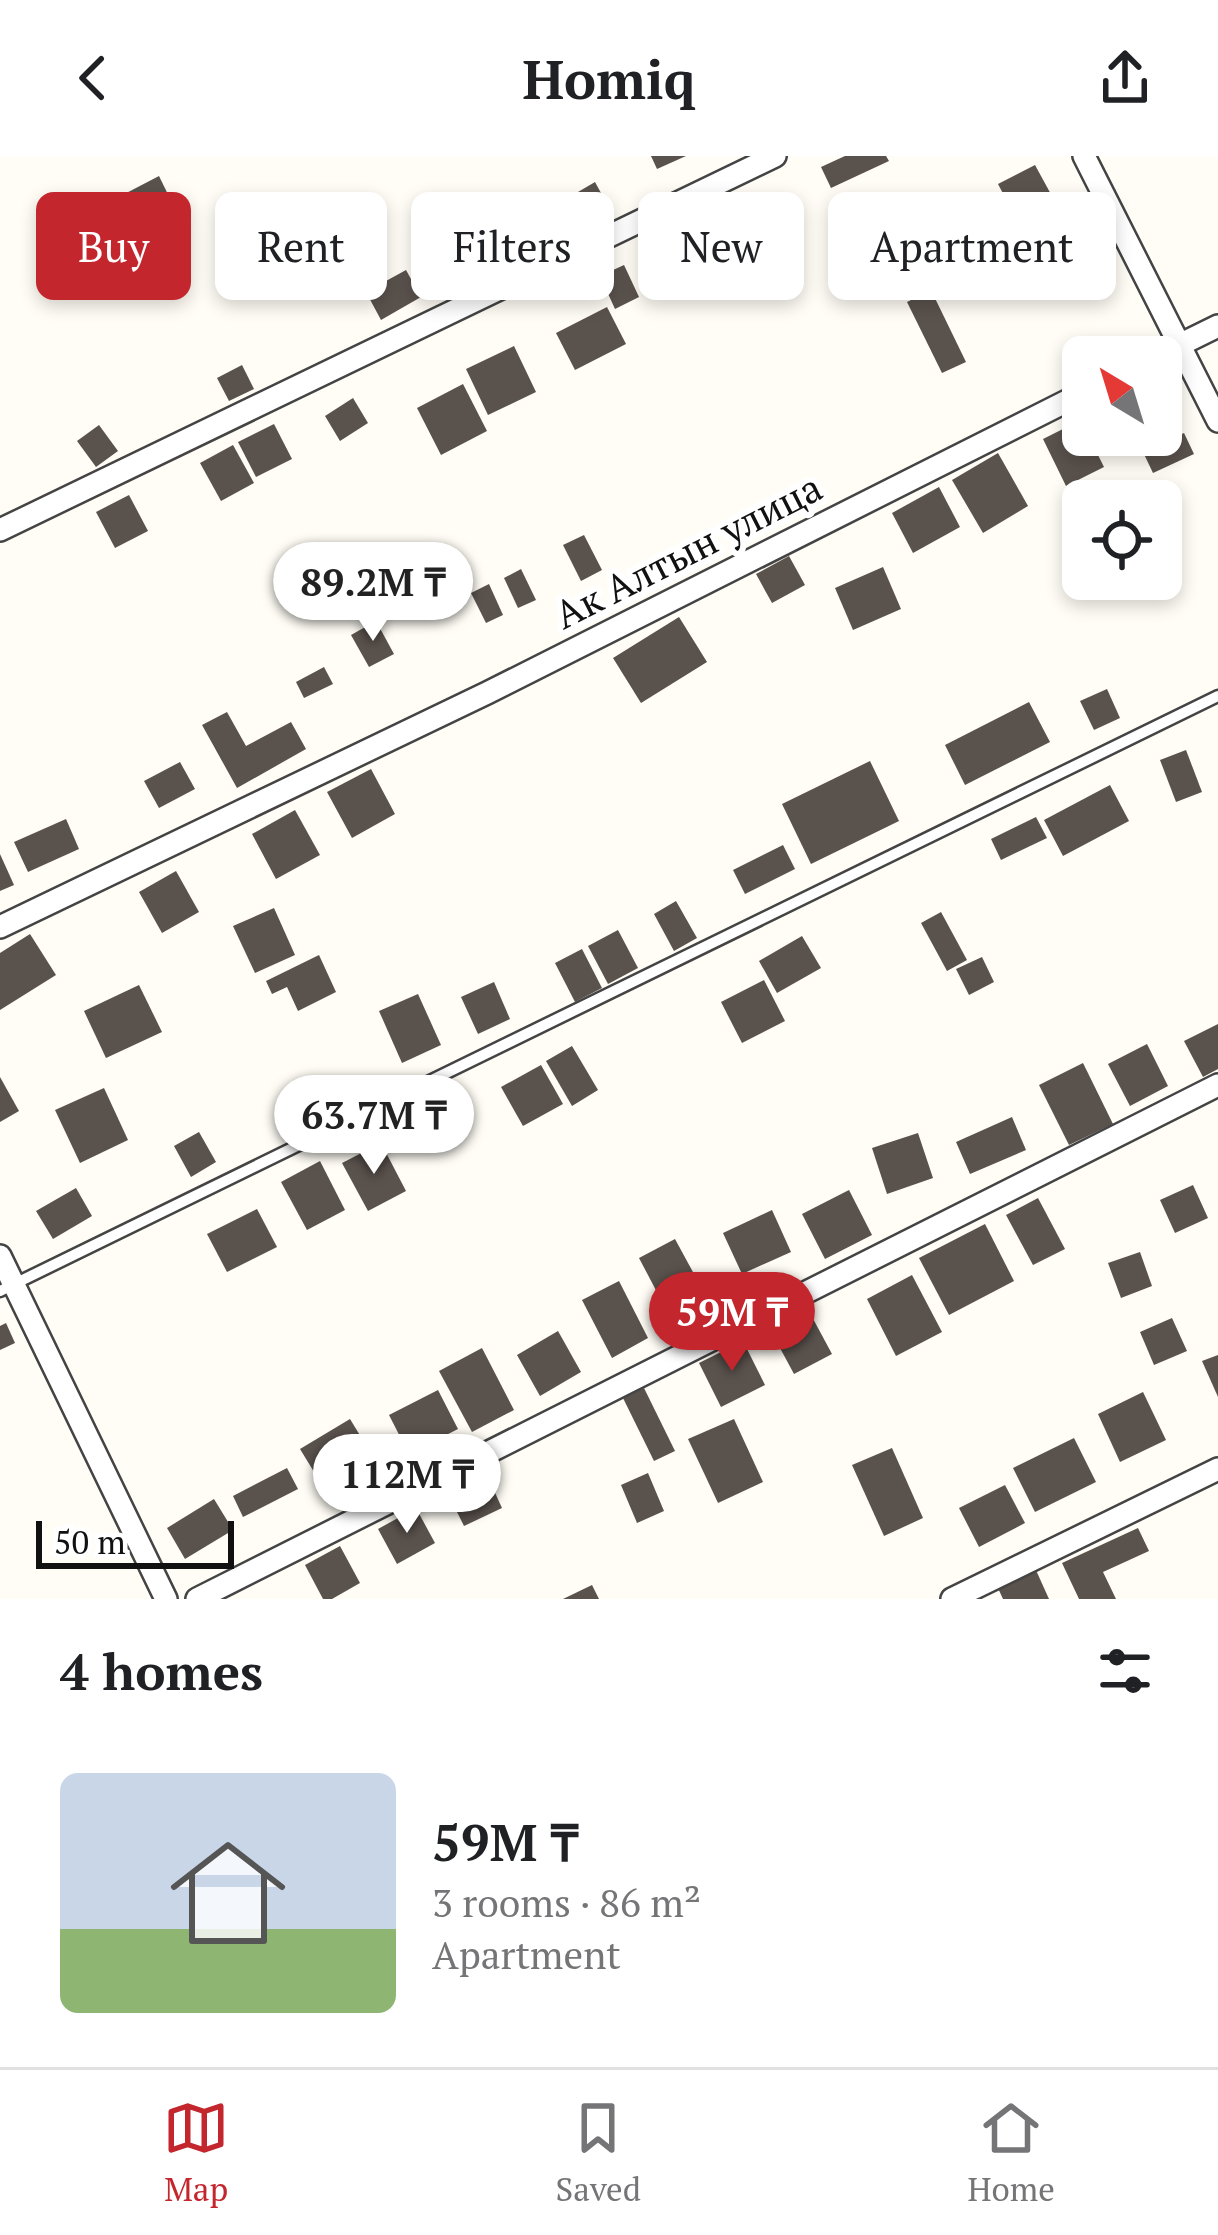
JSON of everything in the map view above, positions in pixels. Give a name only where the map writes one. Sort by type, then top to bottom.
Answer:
[{"type":"street","points":[[0,530],[775,156]]},
{"type":"street","points":[[1084,156],[1174,336]]},
{"type":"street","points":[[1182,344],[1218,326]]},
{"type":"street","points":[[1182,351],[1218,421]]},
{"type":"street","name":"Ак Алтын улица","points":[[0,927],[487,693],[1062,404]]},
{"type":"street","points":[[197,1599],[1218,1085]]},
{"type":"street","points":[[0,1256],[7,1288],[166,1599]]},
{"type":"street","points":[[952,1599],[1218,1469]]},
{"type":"lane","points":[[7,1288],[1218,696]]},
{"type":"building","points":[[651,156],[686,156],[657,169]]},
{"type":"building","points":[[845,156],[886,156],[889,161],[831,188],[821,167]]},
{"type":"building","points":[[1035,165],[1050,192],[1002,192],[998,184]]},
{"type":"building","points":[[159,176],[167,192],[128,192]]},
{"type":"building","points":[[595,182],[600,192],[578,192]]},
{"type":"building","points":[[624,265],[638,295],[615,309],[611,300],[614,270]]},
{"type":"building","points":[[406,270],[411,300],[416,300],[381,320],[370,300],[387,300],[387,280]]},
{"type":"building","points":[[936,300],[966,362],[942,373],[907,302]]},
{"type":"building","points":[[607,307],[626,344],[575,370],[556,333]]},
{"type":"building","points":[[514,346],[536,392],[488,415],[466,369]]},
{"type":"building","points":[[242,365],[254,389],[229,401],[217,378]]},
{"type":"building","points":[[463,384],[487,431],[441,455],[417,408]]},
{"type":"building","points":[[353,398],[368,423],[340,441],[325,416]]},
{"type":"building","points":[[274,424],[292,459],[256,477],[238,442]]},
{"type":"building","points":[[99,425],[118,451],[96,467],[77,441]]},
{"type":"building","points":[[1062,430],[1062,456],[1098,456],[1104,467],[1078,480],[1063,480],[1043,439]]},
{"type":"building","points":[[1182,434],[1194,454],[1153,473],[1145,456],[1182,456]]},
{"type":"building","points":[[233,445],[254,483],[221,501],[200,463]]},
{"type":"building","points":[[998,453],[1028,506],[983,533],[952,480]]},
{"type":"building","points":[[939,487],[960,527],[913,553],[892,513]]},
{"type":"building","points":[[129,495],[148,531],[115,548],[96,512]]},
{"type":"building","points":[[584,535],[602,570],[581,581],[563,545]]},
{"type":"building","points":[[789,556],[805,585],[772,603],[756,574]]},
{"type":"building","points":[[883,567],[901,609],[853,630],[835,588]]},
{"type":"building","points":[[521,569],[536,600],[518,608],[504,578]]},
{"type":"building","points":[[489,584],[503,615],[486,623],[471,593]]},
{"type":"building","points":[[679,617],[707,662],[641,703],[613,658]]},
{"type":"building","points":[[376,621],[394,654],[369,667],[351,635]]},
{"type":"building","points":[[324,667],[333,684],[304,698],[296,682]]},
{"type":"building","points":[[1107,689],[1120,718],[1094,730],[1080,701]]},
{"type":"building","points":[[1029,702],[1050,742],[965,785],[945,745]]},
{"type":"building","points":[[227,712],[246,746],[291,722],[306,749],[237,788],[202,725]]},
{"type":"building","points":[[1186,750],[1202,792],[1176,802],[1160,760]]},
{"type":"building","points":[[870,761],[899,821],[811,864],[782,804]]},
{"type":"building","points":[[180,762],[195,789],[159,808],[144,781]]},
{"type":"building","points":[[371,769],[395,814],[352,838],[327,792]]},
{"type":"building","points":[[1110,785],[1129,821],[1063,856],[1044,820]]},
{"type":"building","points":[[295,810],[320,855],[276,879],[252,834]]},
{"type":"building","points":[[1036,817],[1047,838],[1001,860],[991,839]]},
{"type":"building","points":[[66,819],[79,849],[28,872],[14,842]]},
{"type":"building","points":[[783,845],[795,869],[745,894],[733,870]]},
{"type":"building","points":[[0,854],[14,885],[0,891]]},
{"type":"building","points":[[176,871],[199,912],[162,933],[139,892]]},
{"type":"building","points":[[676,901],[697,938],[674,951],[654,914]]},
{"type":"building","points":[[274,908],[295,955],[255,973],[233,926]]},
{"type":"building","points":[[941,912],[967,960],[947,971],[921,923]]},
{"type":"building","points":[[618,930],[638,968],[608,984],[588,946]]},
{"type":"building","points":[[30,934],[56,975],[0,1010],[0,953]]},
{"type":"building","points":[[802,936],[821,968],[777,993],[759,961]]},
{"type":"building","points":[[582,949],[602,988],[575,1002],[555,963]]},
{"type":"building","points":[[319,955],[336,992],[298,1011],[287,987],[272,994],[266,981]]},
{"type":"building","points":[[982,957],[994,982],[969,995],[956,969]]},
{"type":"building","points":[[764,980],[785,1021],[742,1043],[721,1002]]},
{"type":"building","points":[[494,982],[510,1019],[478,1034],[461,997]]},
{"type":"building","points":[[139,985],[162,1032],[106,1058],[84,1011]]},
{"type":"building","points":[[418,994],[441,1045],[402,1063],[379,1011]]},
{"type":"building","points":[[1218,1024],[1218,1069],[1203,1077],[1184,1041]]},
{"type":"building","points":[[1147,1044],[1168,1086],[1130,1106],[1108,1064]]},
{"type":"building","points":[[572,1046],[598,1090],[572,1106],[546,1061]]},
{"type":"building","points":[[1083,1063],[1113,1124],[1069,1145],[1039,1085]]},
{"type":"building","points":[[541,1065],[563,1104],[523,1126],[501,1087]]},
{"type":"building","points":[[0,1077],[19,1111],[0,1122]]},
{"type":"building","points":[[104,1088],[128,1140],[80,1163],[55,1110]]},
{"type":"building","points":[[429,1116],[443,1142],[422,1153],[408,1128]]},
{"type":"building","points":[[1012,1117],[1026,1150],[970,1174],[956,1142]]},
{"type":"building","points":[[199,1132],[216,1162],[191,1177],[174,1146]]},
{"type":"building","points":[[918,1133],[933,1178],[887,1194],[872,1148]]},
{"type":"building","points":[[381,1143],[406,1191],[368,1211],[342,1163]]},
{"type":"building","points":[[320,1161],[345,1210],[307,1230],[281,1182]]},
{"type":"building","points":[[1193,1185],[1208,1218],[1175,1233],[1160,1200]]},
{"type":"building","points":[[76,1188],[92,1216],[53,1239],[36,1211]]},
{"type":"building","points":[[849,1190],[872,1235],[825,1259],[802,1214]]},
{"type":"building","points":[[1038,1198],[1065,1249],[1033,1265],[1006,1215]]},
{"type":"building","points":[[257,1209],[277,1247],[227,1272],[207,1234]]},
{"type":"building","points":[[772,1210],[791,1252],[742,1274],[723,1233]]},
{"type":"building","points":[[985,1224],[1014,1281],[949,1315],[919,1258]]},
{"type":"building","points":[[675,1239],[706,1296],[669,1315],[639,1258]]},
{"type":"building","points":[[1140,1252],[1152,1286],[1121,1298],[1108,1263]]},
{"type":"building","points":[[912,1275],[942,1332],[896,1356],[867,1299]]},
{"type":"building","points":[[619,1281],[648,1338],[612,1358],[582,1300]]},
{"type":"building","points":[[811,1315],[832,1354],[794,1374],[773,1335]]},
{"type":"building","points":[[1172,1318],[1187,1351],[1154,1365],[1140,1332]]},
{"type":"building","points":[[6,1323],[15,1343],[0,1350],[0,1326]]},
{"type":"building","points":[[558,1331],[581,1372],[540,1396],[517,1355]]},
{"type":"building","points":[[743,1341],[765,1385],[721,1407],[699,1363]]},
{"type":"building","points":[[482,1348],[514,1410],[472,1432],[439,1371]]},
{"type":"building","points":[[1218,1355],[1218,1397],[1202,1361]]},
{"type":"building","points":[[644,1388],[675,1451],[654,1461],[623,1398]]},
{"type":"building","points":[[438,1390],[458,1429],[409,1454],[389,1415]]},
{"type":"building","points":[[1143,1392],[1166,1440],[1120,1462],[1098,1414]]},
{"type":"building","points":[[350,1419],[372,1455],[322,1485],[300,1449]]},
{"type":"building","points":[[734,1419],[763,1482],[718,1503],[688,1439]]},
{"type":"building","points":[[1074,1438],[1096,1482],[1035,1512],[1013,1468]]},
{"type":"building","points":[[892,1448],[923,1518],[884,1536],[852,1465]]},
{"type":"building","points":[[287,1468],[298,1489],[243,1517],[233,1496]]},
{"type":"building","points":[[486,1473],[502,1508],[464,1526],[447,1492]]},
{"type":"building","points":[[648,1473],[664,1511],[637,1523],[621,1485]]},
{"type":"building","points":[[1005,1485],[1025,1523],[979,1547],[959,1508]]},
{"type":"building","points":[[214,1499],[233,1530],[185,1559],[167,1528]]},
{"type":"building","points":[[416,1508],[435,1543],[397,1564],[378,1529]]},
{"type":"building","points":[[1138,1528],[1149,1551],[1103,1572],[1116,1599],[1079,1599],[1062,1563]]},
{"type":"building","points":[[340,1546],[360,1583],[323,1599],[305,1565]]},
{"type":"building","points":[[1035,1568],[1049,1599],[1003,1599],[997,1586]]},
{"type":"building","points":[[592,1585],[599,1599],[563,1599]]}]
